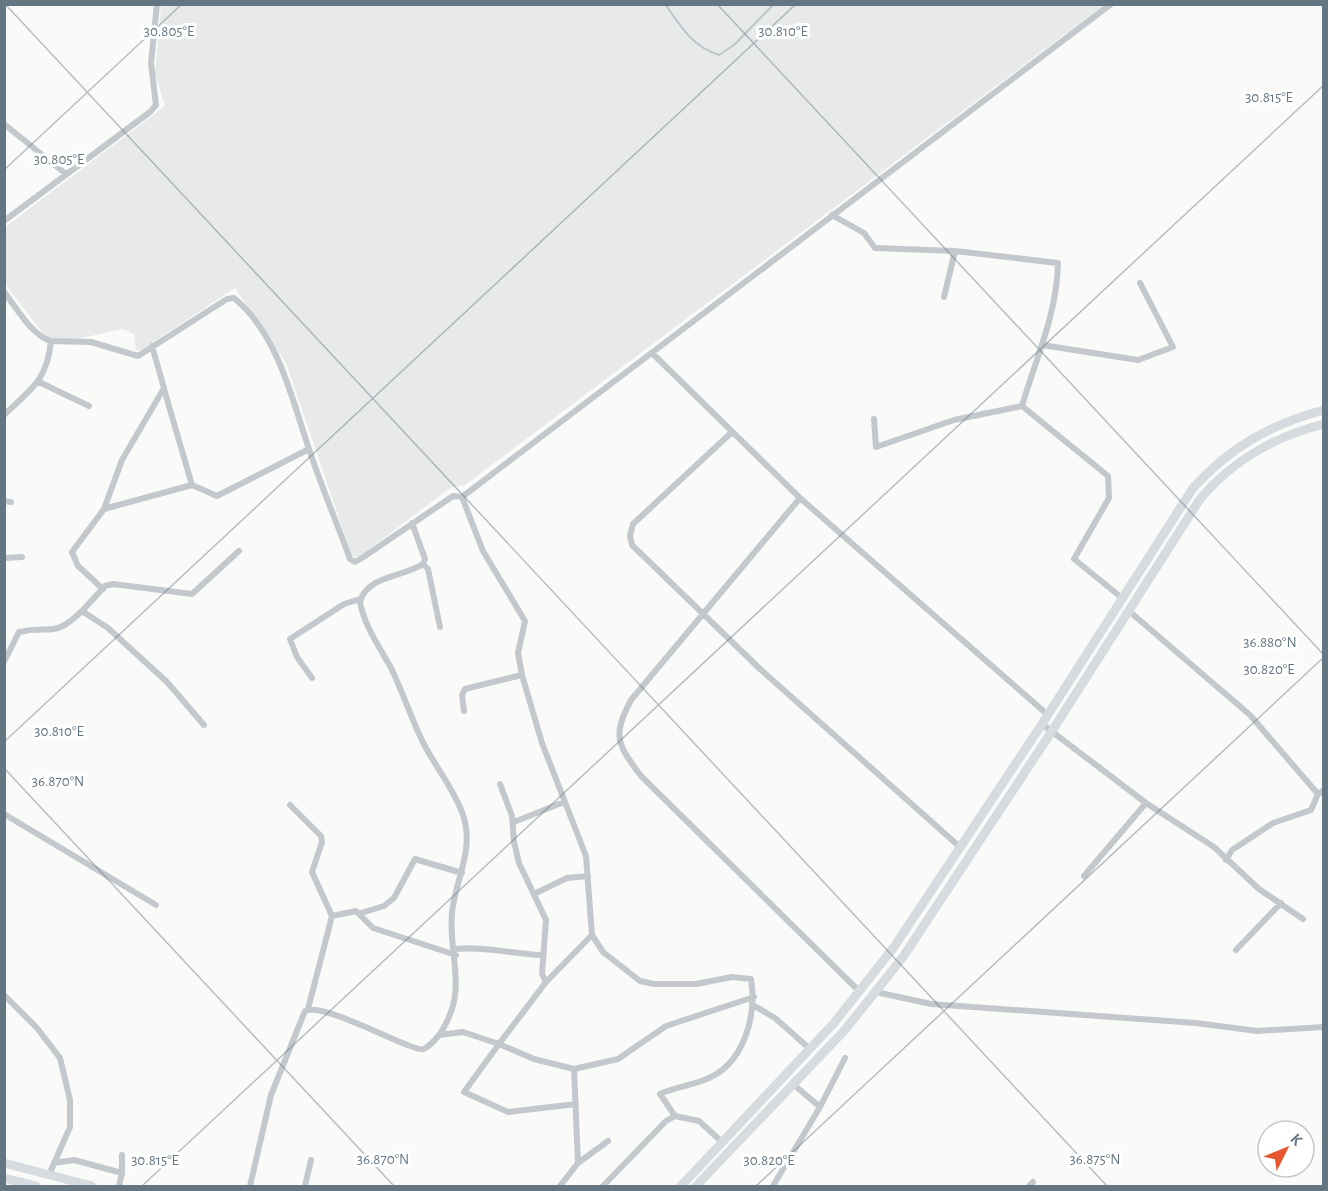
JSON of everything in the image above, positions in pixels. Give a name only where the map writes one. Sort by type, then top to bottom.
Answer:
[{"type":"main road","points":[[681,1186],[861,992],[894,947],[1045,719],[1182,502],[1216,464],[1264,431],[1299,416],[1323,410]]},
{"type":"main road","points":[[696,1186],[876,992],[1053,731],[1193,508],[1225,473],[1265,447],[1323,424]]},
{"type":"main road","points":[[4,1163],[92,1186]]},
{"type":"main road","points":[[4,1178],[36,1186]]},
{"type":"street","points":[[4,220],[150,112],[156,105],[151,63],[157,4]]},
{"type":"street","points":[[4,292],[43,339],[51,342],[91,342],[138,356],[227,299],[234,298],[242,304],[284,369],[309,449],[350,559],[355,562],[453,496],[462,497],[1111,4]]},
{"type":"street","points":[[4,124],[66,174]]},
{"type":"street","points":[[832,215],[864,233],[875,248],[954,251],[1058,263],[1057,292],[1022,406]]},
{"type":"street","points":[[944,297],[954,251]]},
{"type":"street","points":[[1042,345],[1138,360],[1173,347],[1140,283]]},
{"type":"street","points":[[4,415],[39,382],[49,358],[51,342]]},
{"type":"street","points":[[153,346],[192,485]]},
{"type":"street","points":[[652,353],[800,498],[1045,719],[1053,731],[1146,803],[1214,847],[1259,889],[1303,919]]},
{"type":"street","points":[[39,382],[89,406]]},
{"type":"street","points":[[103,589],[78,566],[72,552],[104,509],[122,460],[164,388]]},
{"type":"street","points":[[874,419],[876,447],[954,420],[1022,406]]},
{"type":"street","points":[[1022,406],[1108,476],[1109,498],[1074,559],[1122,598]]},
{"type":"street","points":[[732,432],[633,524],[630,536],[632,545],[702,614],[961,848]]},
{"type":"street","points":[[104,509],[192,485],[217,496],[309,449]]},
{"type":"street","points":[[462,497],[483,551],[525,621],[518,654],[522,675],[542,743],[586,856],[592,935],[603,952],[640,981],[654,984],[696,984],[732,978],[751,979],[754,997],[746,1037],[730,1062],[705,1080],[680,1085],[660,1094],[675,1116]]},
{"type":"street","points":[[800,498],[631,700],[617,732],[621,744],[641,776],[861,992]]},
{"type":"street","points":[[412,523],[425,559],[423,564]]},
{"type":"street","points":[[4,662],[19,632],[29,629],[52,631],[65,626],[103,589],[113,584],[192,594],[239,551]]},
{"type":"street","points":[[4,558],[21,557]]},
{"type":"street","points":[[312,678],[297,657],[290,639],[344,604],[360,599],[383,579],[423,564]]},
{"type":"street","points":[[423,564],[428,569],[440,627]]},
{"type":"street","points":[[308,1009],[334,1015],[419,1050],[424,1049],[439,1035],[455,997],[452,910],[468,839],[463,814],[417,730],[394,675],[360,606],[360,599]]},
{"type":"street","points":[[82,611],[108,628],[167,682],[204,725]]},
{"type":"street","points":[[1129,611],[1250,715],[1321,792],[1311,810],[1273,823],[1232,850],[1227,860]]},
{"type":"street","points":[[464,711],[462,695],[465,689],[522,675]]},
{"type":"street","points":[[500,784],[514,822],[516,856],[546,920],[542,956],[542,974],[546,982]]},
{"type":"street","points":[[514,822],[564,802]]},
{"type":"street","points":[[1084,876],[1146,803]]},
{"type":"street","points":[[250,1186],[274,1083],[303,1014],[308,1009],[332,916],[312,872],[322,842],[321,836],[290,805]]},
{"type":"street","points":[[4,814],[156,905]]},
{"type":"street","points":[[361,913],[380,908],[394,898],[415,859],[462,873]]},
{"type":"street","points":[[534,894],[567,878],[588,876]]},
{"type":"street","points":[[1236,950],[1281,903]]},
{"type":"street","points":[[332,916],[353,910],[361,913],[373,928],[455,952],[476,947],[503,953],[542,956]]},
{"type":"street","points":[[576,1104],[515,1112],[495,1108],[465,1092],[546,982],[592,935]]},
{"type":"street","points":[[876,992],[931,1004],[1196,1023],[1257,1031],[1323,1027]]},
{"type":"street","points":[[4,995],[37,1028],[60,1058],[70,1100],[70,1127],[49,1175]]},
{"type":"street","points":[[439,1035],[451,1032],[470,1033],[534,1059],[574,1069],[618,1059],[666,1026],[754,997]]},
{"type":"street","points":[[753,1005],[775,1018],[810,1049]]},
{"type":"street","points":[[773,1186],[820,1107],[845,1058]]},
{"type":"street","points":[[574,1069],[578,1163]]},
{"type":"street","points":[[793,1084],[820,1107]]},
{"type":"street","points":[[603,1186],[666,1121],[675,1116],[699,1121],[722,1142]]},
{"type":"street","points":[[560,1186],[578,1163],[608,1141]]},
{"type":"street","points":[[119,1186],[122,1155]]},
{"type":"street","points":[[54,1163],[74,1160],[122,1173]]},
{"type":"street","points":[[305,1186],[311,1160]]},
{"type":"shaded area","points":[[161,5],[1104,5],[465,485],[450,488],[359,557],[352,556],[286,363],[235,288],[141,350],[136,350],[134,334],[123,329],[77,339],[47,338],[5,284],[4,228],[165,106],[155,74]]},
{"type":"waterway","points":[[665,4],[694,41],[701,47],[719,55],[734,45],[774,4]]}]
